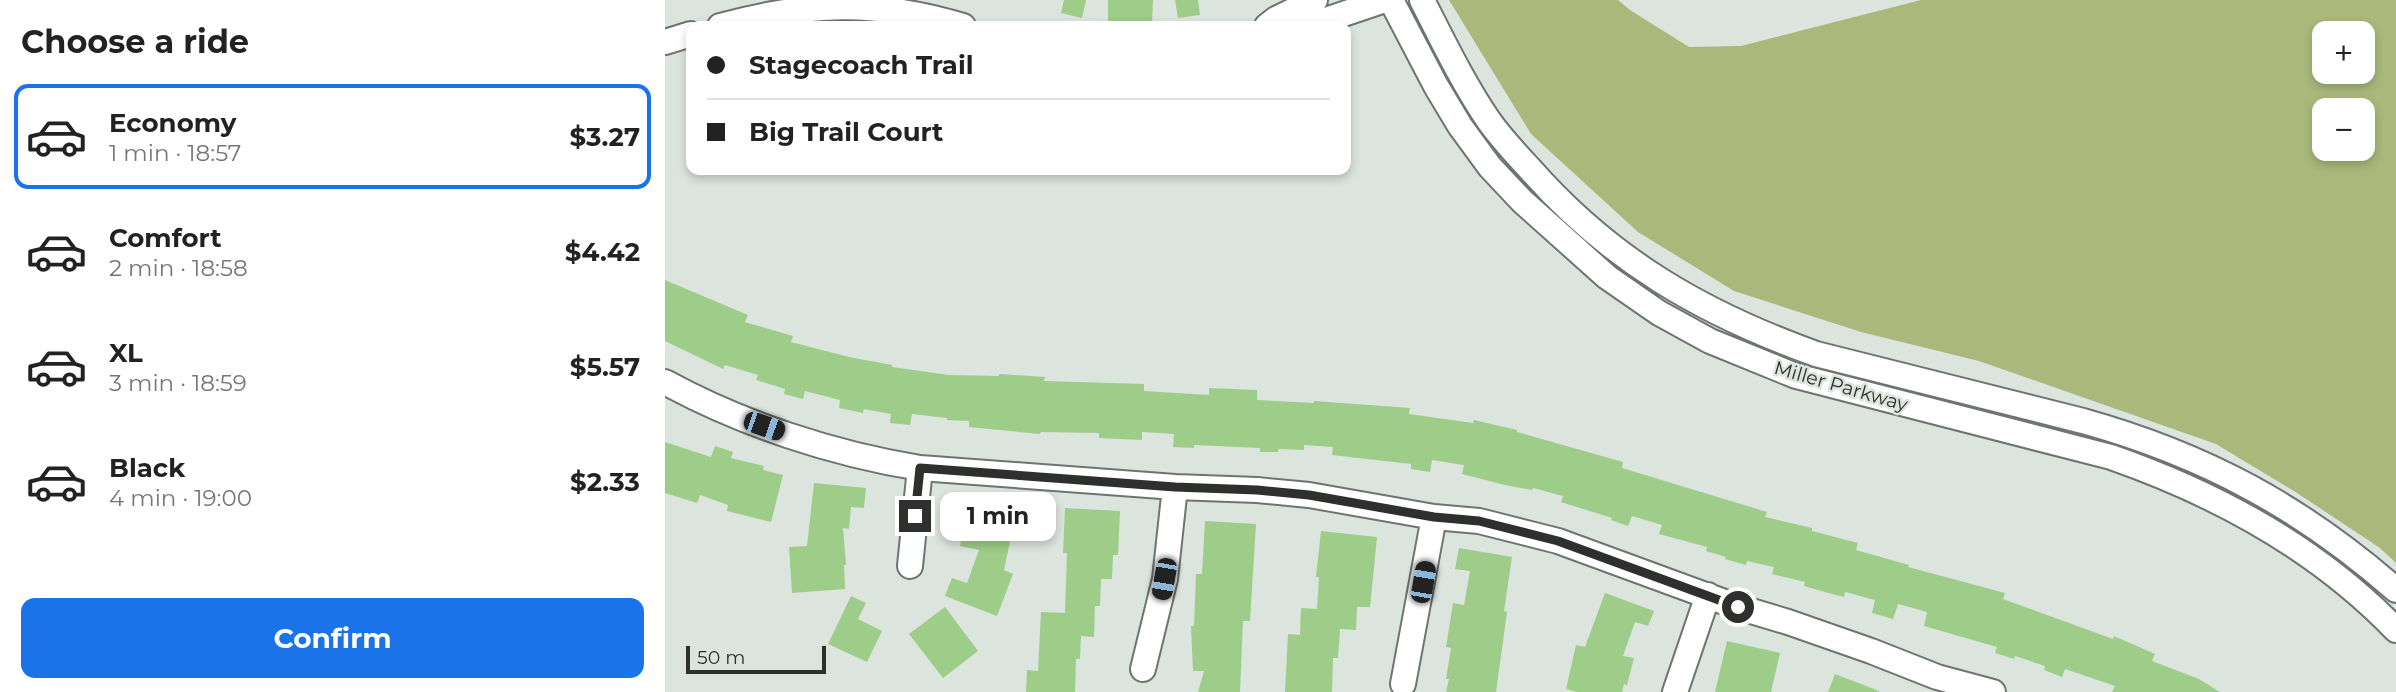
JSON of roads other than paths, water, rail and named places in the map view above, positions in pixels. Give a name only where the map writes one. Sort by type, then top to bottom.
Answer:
[{"type":"street","points":[[1274,21],[1315,0]]},
{"type":"street","points":[[1323,21],[1385,0]]},
{"type":"street","name":"Miller Parkway","points":[[1391,0],[1454,116],[1490,167],[1522,201],[1607,277],[1659,313],[1710,341],[1796,376],[2111,457],[2158,473],[2234,508],[2269,528],[2334,575],[2396,630]]},
{"type":"street","name":"Miller Parkway","points":[[1422,0],[1457,70],[1490,122],[1515,152],[1571,214],[1608,245],[1660,281],[1713,312],[1816,354],[2125,432],[2172,450],[2235,478],[2305,518],[2396,590]]},
{"type":"street","points":[[738,21],[792,5],[859,5],[914,11],[947,21]]},
{"type":"street","points":[[665,42],[686,36]]},
{"type":"street","points":[[665,382],[725,410],[806,440],[896,464],[920,468],[1309,495],[1434,517],[1479,521],[1558,541],[1738,607],[1871,651],[1934,685],[1993,692]]},
{"type":"street","points":[[910,566],[920,468]]},
{"type":"street","points":[[1143,669],[1164,579],[1175,487]]},
{"type":"street","points":[[1403,684],[1434,517]]},
{"type":"street","points":[[1675,692],[1708,594]]}]
